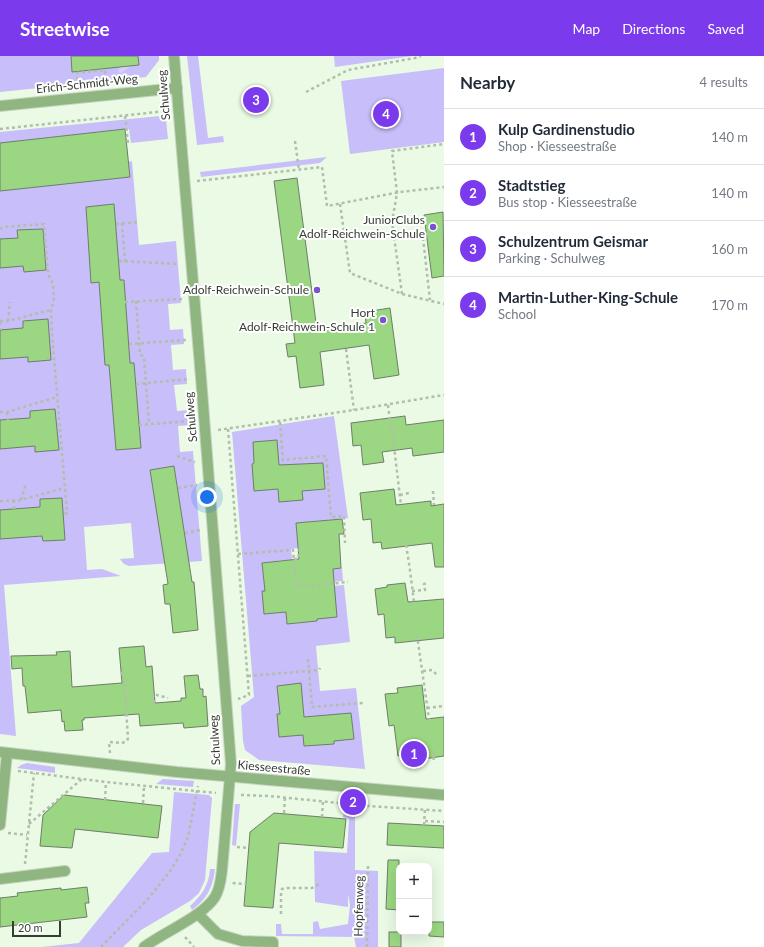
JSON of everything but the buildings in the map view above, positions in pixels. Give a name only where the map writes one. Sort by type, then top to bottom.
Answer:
[{"type":"street","name":"Schulweg","points":[[144,947],[162,934],[198,914],[208,906],[215,896],[220,885],[231,764],[206,431],[174,56]]},
{"type":"street","name":"Erich-Schmidt-Weg","points":[[0,106],[177,88]]},
{"type":"street","name":"Kiesseestraße","points":[[0,824],[5,769],[4,752],[199,774],[444,795]]},
{"type":"street","points":[[0,879],[65,871]]},
{"type":"street","points":[[198,914],[218,934],[242,941],[274,942],[274,947]]},
{"type":"path","points":[[306,92],[348,70],[421,56]]},
{"type":"path","points":[[79,98],[77,73],[96,70],[105,70],[108,95]]},
{"type":"path","points":[[0,129],[178,110]]},
{"type":"path","points":[[125,116],[128,143]]},
{"type":"path","points":[[295,141],[299,170]]},
{"type":"path","points":[[402,294],[392,222],[399,192],[392,151],[444,144]]},
{"type":"path","points":[[185,182],[322,167],[326,206],[399,192],[444,187]]},
{"type":"path","points":[[340,204],[350,273],[402,294],[444,304]]},
{"type":"path","points":[[116,224],[139,222]]},
{"type":"path","points":[[122,223],[125,262]]},
{"type":"path","points":[[0,229],[4,227],[44,224],[44,244],[48,274],[53,284],[54,298],[51,310],[51,334],[67,513],[63,514]]},
{"type":"path","points":[[423,238],[430,300]]},
{"type":"path","points":[[119,261],[192,264]]},
{"type":"path","points":[[125,302],[181,299]]},
{"type":"path","points":[[8,321],[10,302]]},
{"type":"path","points":[[136,302],[140,354],[144,357],[149,424]]},
{"type":"path","points":[[0,330],[0,322],[51,310]]},
{"type":"path","points":[[129,344],[184,340]]},
{"type":"path","points":[[346,348],[354,410]]},
{"type":"path","points":[[136,384],[187,380]]},
{"type":"path","points":[[206,431],[280,422],[444,395]]},
{"type":"path","points":[[0,412],[7,412],[57,397]]},
{"type":"path","points":[[388,405],[401,505]]},
{"type":"path","points":[[7,412],[8,420]]},
{"type":"path","points":[[139,425],[190,421]]},
{"type":"path","points":[[280,422],[283,460],[326,456],[331,517],[344,516],[345,543]]},
{"type":"path","points":[[226,703],[249,695],[228,429]]},
{"type":"path","points":[[21,500],[26,483]]},
{"type":"path","points":[[178,488],[210,483]]},
{"type":"path","points":[[0,501],[21,500],[64,488]]},
{"type":"path","points":[[433,491],[434,505]]},
{"type":"path","points":[[400,495],[409,493]]},
{"type":"path","points":[[14,500],[14,509]]},
{"type":"path","points":[[405,539],[410,563],[414,602]]},
{"type":"path","points":[[294,559],[298,559],[300,548]]},
{"type":"path","points":[[238,554],[293,550],[296,587],[348,582]]},
{"type":"path","points":[[412,591],[425,590],[424,584],[428,583]]},
{"type":"path","points":[[417,635],[429,718]]},
{"type":"path","points":[[308,659],[312,707],[363,703]]},
{"type":"path","points":[[110,753],[109,742],[122,743],[127,741],[128,738],[122,675],[123,666]]},
{"type":"path","points":[[248,676],[319,670],[320,668]]},
{"type":"path","points":[[423,671],[432,670],[438,676]]},
{"type":"path","points":[[154,703],[153,694],[168,698]]},
{"type":"path","points":[[427,708],[444,706]]},
{"type":"path","points":[[433,751],[434,763]]},
{"type":"path","points":[[5,769],[144,786],[444,811]]},
{"type":"path","points":[[24,876],[34,773]]},
{"type":"path","points":[[102,947],[147,900],[171,870],[181,853],[188,838],[198,791],[199,774]]},
{"type":"path","points":[[29,824],[82,779]]},
{"type":"path","points":[[104,800],[106,782]]},
{"type":"path","points":[[143,803],[144,786]]},
{"type":"path","points":[[424,825],[426,794]]},
{"type":"path","points":[[284,813],[285,798]]},
{"type":"path","points":[[322,817],[323,801]]},
{"type":"path","points":[[424,820],[444,822]]},
{"type":"path","points":[[7,833],[28,835]]},
{"type":"path","name":"Hopfenweg","points":[[367,947],[368,865]]},
{"type":"path","points":[[281,914],[282,889],[312,888],[319,884]]},
{"type":"path","points":[[185,937],[194,947]]},
{"type":"shaded area","points":[[0,56],[159,56],[159,60],[146,77],[0,92]]},
{"type":"shaded area","points":[[187,56],[198,56],[208,138],[223,136],[224,142],[197,145]]},
{"type":"shaded area","points":[[334,56],[412,56],[335,67]]},
{"type":"shaded area","points":[[444,68],[444,142],[350,154],[341,81]]},
{"type":"shaded area","points":[[160,116],[166,120],[168,139],[131,143],[129,129],[0,143],[0,132]]},
{"type":"shaded area","points":[[327,157],[320,163],[201,177],[200,172]]},
{"type":"shaded area","points":[[132,161],[139,245],[176,241],[181,303],[168,304],[170,330],[183,329],[184,344],[171,345],[173,370],[186,369],[187,384],[174,385],[177,411],[190,410],[191,425],[178,426],[180,452],[193,451],[202,561],[129,566],[124,564],[120,559],[134,558],[131,523],[84,527],[87,570],[102,569],[121,576],[4,585],[16,736],[0,734],[0,191]]},
{"type":"shaded area","points":[[334,416],[348,518],[296,523],[298,548],[291,549],[294,579],[285,560],[262,563],[265,591],[262,591],[264,613],[286,612],[287,624],[316,621],[323,587],[344,585],[350,642],[316,646],[320,691],[356,688],[365,769],[259,760],[245,750],[243,741],[241,706],[254,697],[232,432]]},
{"type":"shaded area","points":[[342,568],[343,581],[301,584],[300,572]]},
{"type":"shaded area","points":[[27,763],[55,767],[55,773],[17,768]]},
{"type":"shaded area","points":[[163,779],[194,781],[193,787],[156,784]]},
{"type":"shaded area","points":[[174,792],[209,795],[212,798],[205,880],[199,893],[190,901],[141,930],[123,947],[42,947],[79,943],[152,853],[169,852]]},
{"type":"shaded area","points":[[235,804],[240,804],[236,846],[232,845]]},
{"type":"shaded area","points":[[344,811],[355,813],[355,870],[378,871],[378,947],[356,947],[354,937],[276,936],[276,924],[281,924],[282,934],[313,934],[313,922],[318,921],[320,929],[348,924],[350,905],[348,894],[348,907],[315,902],[314,851],[347,853],[349,819],[343,817]]},
{"type":"shaded area","points":[[210,869],[215,869],[211,887],[202,901],[192,910],[190,906],[204,889],[208,880]]},
{"type":"waterway","points":[[121,70],[128,65],[130,56]]},
{"type":"place","name":"Schulzentrum Geismar","points":[[256,100]]},
{"type":"place","name":"Martin-Luther-King-Schule","points":[[386,114]]},
{"type":"place","name":"JuniorClubs Adolf-Reichwein-Schule","points":[[433,227]]},
{"type":"place","name":"Adolf-Reichwein-Schule","points":[[317,290]]},
{"type":"place","name":"Hort Adolf-Reichwein-Schule 1","points":[[383,320]]},
{"type":"place","name":"Kulp Gardinenstudio","points":[[414,754]]},
{"type":"place","name":"Stadtstieg","points":[[353,802]]}]
